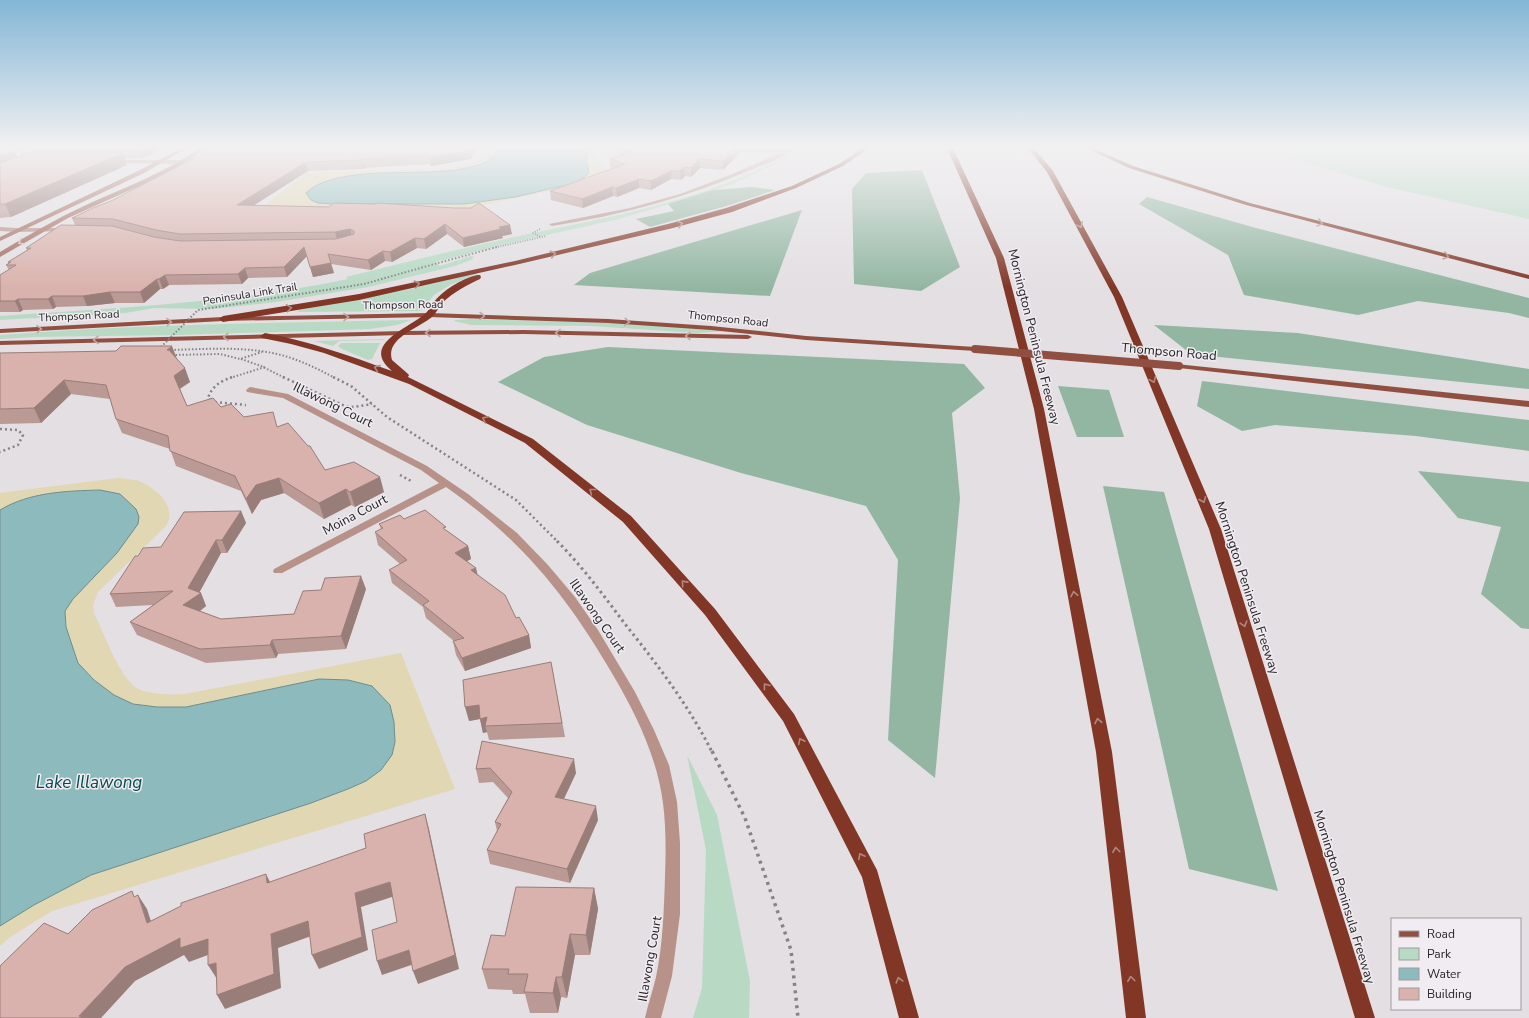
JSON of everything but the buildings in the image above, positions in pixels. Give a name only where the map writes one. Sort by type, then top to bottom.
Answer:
[{"type":"highway","points":[[223,319],[358,297],[515,263],[663,228],[729,210],[776,194]]},
{"type":"highway","name":"Mornington Peninsula Freeway","points":[[971,194],[1000,258],[1039,409],[1104,752],[1136,1018]]},
{"type":"highway","name":"Mornington Peninsula Freeway","points":[[1062,194],[1118,297],[1215,529],[1365,1018]]},
{"type":"highway","points":[[1215,194],[1248,204],[1529,278]]},
{"type":"highway","points":[[413,382],[388,361],[385,354],[391,342],[429,315],[446,295],[463,283],[515,263]]},
{"type":"highway","points":[[265,336],[292,341],[327,351],[413,382],[529,441],[627,519],[710,612],[789,718],[871,876],[909,1018]]},
{"type":"main road","points":[[0,239],[96,194]]},
{"type":"main road","points":[[0,255],[42,230],[119,194]]},
{"type":"main road","name":"Thompson Road","points":[[0,331],[223,319],[429,315],[616,321],[711,328],[806,338],[975,349],[1178,366],[1529,404]]},
{"type":"main road","name":"Thompson Road","points":[[0,343],[403,333],[531,332],[806,338]]},
{"type":"street","points":[[552,224],[616,213],[685,194]]},
{"type":"street","points":[[17,230],[73,230]]},
{"type":"street","name":"Illawong Court","points":[[250,390],[285,396],[388,448],[446,483],[484,510],[513,535],[544,567],[571,600],[594,633],[629,692],[655,747],[667,783],[670,802],[672,843],[672,914],[664,976],[653,1018]]},
{"type":"street","name":"Moina Court","points":[[278,572],[446,483]]},
{"type":"lane","points":[[0,229],[17,230]]},
{"type":"path","name":"Peninsula Link Trail","points":[[351,386],[314,366],[273,353],[223,348],[158,350],[198,310],[364,284],[438,263]]},
{"type":"path","points":[[240,359],[265,368],[345,406],[354,407],[372,404]]},
{"type":"path","points":[[249,405],[213,402],[208,398],[209,394],[216,385],[224,380],[265,368]]},
{"type":"path","points":[[0,429],[18,430],[23,435],[15,448],[0,452]]},
{"type":"path","points":[[394,471],[427,493]]},
{"type":"green space","points":[[696,194],[704,194],[615,220],[510,243],[435,262],[440,266],[471,256],[474,257],[471,260],[455,266],[368,287],[276,302],[213,309],[155,308],[125,313],[0,320],[0,316],[175,304],[262,294],[305,287],[348,279],[346,277],[414,260],[601,219],[674,201]]},
{"type":"green space","points":[[702,194],[764,194],[730,205],[650,227],[636,219],[674,211],[668,204]]},
{"type":"green space","points":[[852,194],[931,194],[960,267],[921,291],[854,284]]},
{"type":"green space","points":[[1416,194],[1529,194],[1529,219]]},
{"type":"green space","points":[[1147,197],[1256,228],[1529,298],[1529,318],[1509,313],[1418,301],[1358,315],[1244,295],[1228,255],[1139,204]]},
{"type":"green space","points":[[802,210],[770,296],[574,285],[590,273]]},
{"type":"green space","points":[[475,273],[477,274],[450,285],[434,295],[420,311],[297,312],[300,310],[411,289]]},
{"type":"green space","points":[[473,319],[637,324],[727,331],[697,333],[591,326],[471,325],[454,321]]},
{"type":"green space","points":[[411,320],[397,325],[370,329],[0,339],[0,335],[103,328],[206,324]]},
{"type":"green space","points":[[1154,325],[1298,333],[1529,369],[1529,389],[1191,354]]},
{"type":"green space","points":[[385,339],[339,341],[333,346],[314,341]]},
{"type":"green space","points":[[341,343],[380,343],[372,359],[368,360],[342,349],[338,346]]},
{"type":"green space","points":[[608,347],[964,364],[985,388],[952,413],[960,498],[935,778],[888,740],[898,560],[866,506],[741,473],[587,425],[498,382],[544,357]]},
{"type":"green space","points":[[1202,381],[1529,420],[1529,451],[1416,436],[1275,425],[1242,431],[1197,406]]},
{"type":"green space","points":[[1058,386],[1109,390],[1124,437],[1077,437]]},
{"type":"green space","points":[[1418,471],[1529,482],[1529,629],[1521,628],[1481,594],[1501,527],[1458,518]]},
{"type":"green space","points":[[1103,486],[1164,492],[1278,891],[1189,869]]},
{"type":"green space","points":[[687,755],[717,815],[750,981],[749,1018],[693,1018],[702,988],[706,850]]},
{"type":"sand","points":[[280,194],[328,194],[332,204],[464,204],[529,194],[538,194],[465,209],[261,208]]},
{"type":"sand","points":[[118,478],[139,481],[152,488],[163,499],[169,512],[169,519],[166,526],[98,592],[93,605],[94,613],[111,652],[122,671],[134,686],[138,689],[151,693],[185,694],[401,653],[455,789],[52,911],[10,937],[0,946],[0,926],[34,905],[91,875],[348,789],[366,781],[381,770],[219,701],[186,707],[157,707],[133,704],[114,695],[94,680],[78,663],[66,627],[65,611],[73,599],[117,553],[100,490],[61,492],[36,496],[24,499],[0,510],[0,493]]},
{"type":"water","points":[[306,194],[530,194],[464,204],[332,204],[318,203],[311,200]]},
{"type":"water","name":"Lake Illawong","points":[[100,490],[120,494],[136,509],[139,517],[138,524],[117,553],[73,599],[65,611],[66,627],[78,663],[94,680],[114,695],[133,704],[157,707],[186,707],[319,679],[348,680],[372,686],[390,705],[394,722],[395,742],[392,755],[381,770],[366,781],[311,803],[91,875],[34,905],[0,926],[0,510],[24,499],[36,496],[61,492]]}]
